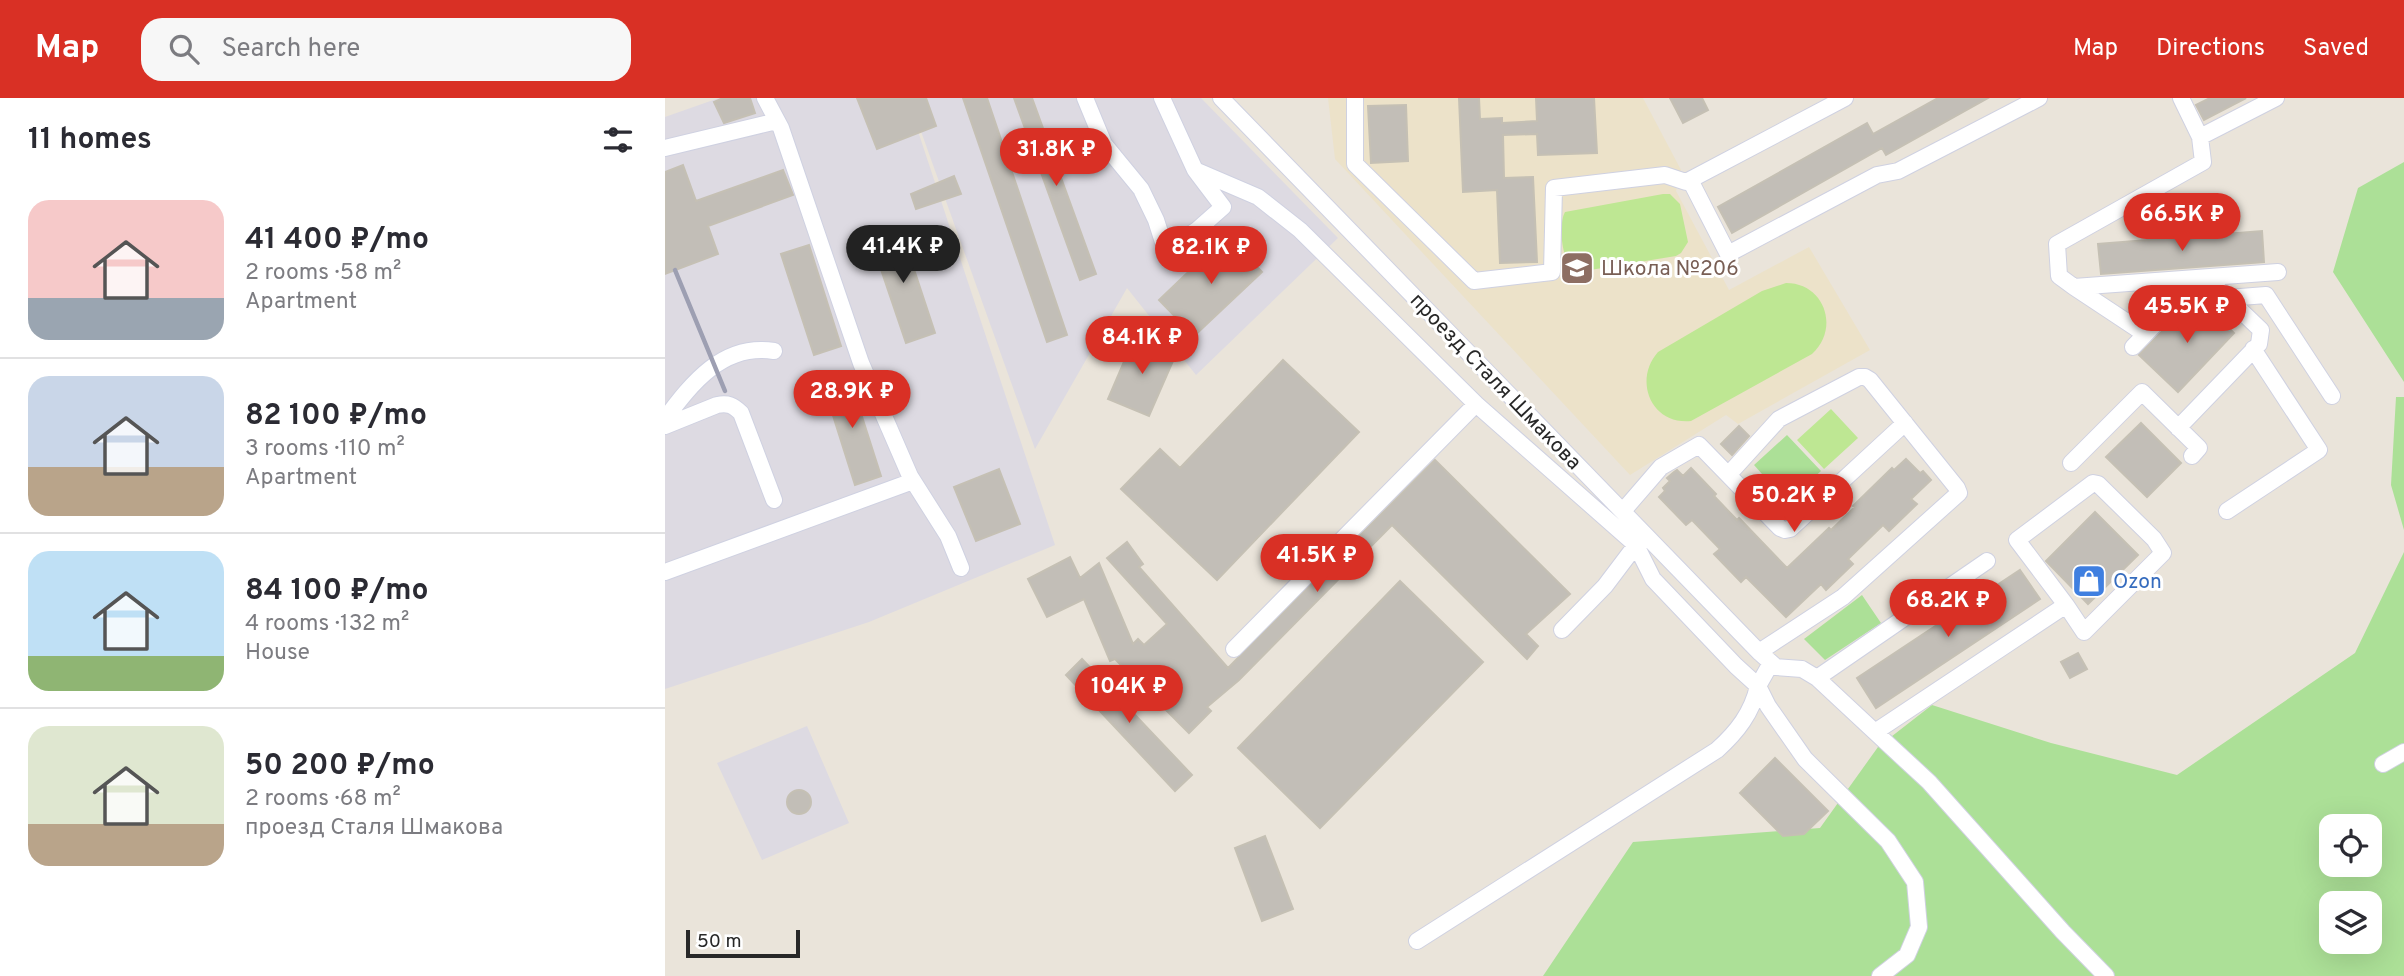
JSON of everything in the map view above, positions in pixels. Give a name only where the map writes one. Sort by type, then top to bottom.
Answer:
[{"type":"street","points":[[765,98],[777,121],[860,363],[913,481],[948,536],[961,568]]},
{"type":"street","points":[[1085,98],[1104,144],[1141,189],[1163,242],[1177,243],[1223,207],[1195,170],[1162,98]]},
{"type":"street","name":"проезд Сталя Шмакова","points":[[1221,98],[1765,658]]},
{"type":"street","points":[[1355,98],[1355,164],[1474,281],[1552,272],[1554,188],[1665,175],[1686,182],[1845,98]]},
{"type":"street","points":[[1690,180],[1728,254],[1877,175],[1898,170],[2039,98]]},
{"type":"street","points":[[2200,137],[2276,98]]},
{"type":"street","points":[[2145,334],[2059,276],[2057,243],[2203,162],[2200,137],[2187,100]]},
{"type":"street","points":[[665,148],[777,121]]},
{"type":"street","points":[[1195,170],[1258,197],[1300,230],[1476,404],[1636,545],[1653,579],[1758,686],[1768,706],[1805,759],[1888,841],[1915,882],[1919,927],[1907,955],[1880,976]]},
{"type":"street","points":[[2074,287],[2278,272]]},
{"type":"street","points":[[2133,347],[2187,291],[2218,289],[2261,330],[2259,344],[2178,428]]},
{"type":"street","points":[[2228,298],[2266,295],[2332,396]]},
{"type":"street","points":[[665,419],[687,389],[735,353],[759,348],[774,351]]},
{"type":"street","points":[[2227,511],[2319,450],[2253,349]]},
{"type":"street","points":[[1417,941],[1717,750],[1731,737],[1754,704],[1765,658],[1843,597],[1959,493],[1905,423],[1865,377],[1859,377],[1779,419],[1729,474]]},
{"type":"street","points":[[2071,463],[2142,392],[2199,448],[2192,456]]},
{"type":"street","points":[[665,426],[717,405],[725,403],[735,406],[741,413],[774,500]]},
{"type":"street","points":[[1234,649],[1476,404]]},
{"type":"street","points":[[1623,511],[1661,467],[1694,446],[1703,447],[1780,528],[1790,529],[1905,423]]},
{"type":"street","points":[[665,572],[913,481]]},
{"type":"street","points":[[2094,483],[2154,539],[2163,553],[2084,632],[2066,605],[2017,540],[2094,483]]},
{"type":"street","points":[[1562,630],[1605,586],[1636,545]]},
{"type":"street","points":[[1817,678],[1987,561]]},
{"type":"street","points":[[1875,732],[2066,605]]},
{"type":"street","points":[[1765,658],[1783,668],[1802,669],[1817,678],[1929,782],[2063,932],[2106,976]]},
{"type":"street","points":[[2383,764],[2404,752]]},
{"type":"shaded area","points":[[719,98],[907,98],[1055,545],[869,622],[665,689],[665,117]]},
{"type":"shaded area","points":[[909,98],[1201,98],[1338,238],[1196,375],[1127,288],[1035,449]]},
{"type":"shaded area","name":"Школа №206","points":[[1328,98],[1643,98],[1681,170],[1676,191],[1729,290],[1809,247],[1870,350],[1738,424],[1726,415],[1630,475],[1335,159]]},
{"type":"shaded area","points":[[807,726],[849,823],[762,860],[717,763]]},
{"type":"green space","points":[[2404,162],[2404,382],[2333,272],[2358,188]]},
{"type":"green space","points":[[1670,194],[1680,204],[1688,242],[1681,253],[1584,271],[1569,263],[1562,238],[1565,212]]},
{"type":"green space","points":[[1786,283],[1799,285],[1810,291],[1819,299],[1824,309],[1825,332],[1821,344],[1812,354],[1691,421],[1665,416],[1656,408],[1647,387],[1647,375],[1658,352],[1762,291]]},
{"type":"green space","points":[[2396,397],[2404,397],[2404,530],[2391,485]]},
{"type":"green space","points":[[1831,409],[1858,438],[1824,469],[1797,440]]},
{"type":"green space","points":[[1787,435],[1821,471],[1787,502],[1754,465]]},
{"type":"green space","points":[[2404,552],[2404,976],[1543,976],[1633,842],[1820,828],[1878,747],[1932,705],[2051,743],[2177,775],[2355,653]]},
{"type":"green space","points":[[1862,595],[1881,623],[1825,660],[1804,639]]},
{"type":"building","points":[[723,98],[750,98],[755,113],[724,123],[714,102]]},
{"type":"building","points":[[857,98],[926,98],[936,126],[877,149]]},
{"type":"building","points":[[963,98],[987,98],[1067,335],[1047,342]]},
{"type":"building","points":[[1014,98],[1032,98],[1096,274],[1080,280]]},
{"type":"building","points":[[1459,98],[1479,98],[1480,119],[1502,118],[1502,123],[1537,121],[1536,98],[1594,98],[1597,153],[1538,155],[1537,134],[1503,135],[1504,178],[1533,177],[1537,262],[1500,263],[1497,190],[1463,192]]},
{"type":"building","points":[[1670,98],[1702,98],[1708,110],[1683,123]]},
{"type":"building","points":[[1938,98],[1988,98],[1886,155],[1882,148],[1732,233],[1718,207],[1867,123],[1873,134]]},
{"type":"building","points":[[2210,98],[2246,98],[2204,120],[2196,105]]},
{"type":"building","points":[[1406,105],[1408,161],[1371,163],[1368,106]]},
{"type":"building","points":[[683,165],[696,201],[783,170],[793,195],[708,226],[718,254],[665,274],[665,172]]},
{"type":"building","points":[[954,176],[961,194],[916,209],[911,194]]},
{"type":"building","points":[[900,227],[935,333],[906,343],[870,237]]},
{"type":"building","points":[[2262,231],[2264,262],[2101,274],[2098,244]]},
{"type":"building","points":[[1227,235],[1262,272],[1194,336],[1159,300]]},
{"type":"building","points":[[809,245],[841,346],[814,355],[781,254]]},
{"type":"building","points":[[2192,301],[2200,301],[2234,333],[2178,392],[2139,355]]},
{"type":"building","points":[[1135,336],[1176,354],[1149,416],[1108,399]]},
{"type":"building","points":[[1283,360],[1359,432],[1217,580],[1121,489],[1160,449],[1180,468]]},
{"type":"building","points":[[849,376],[881,476],[855,485],[823,384]]},
{"type":"building","points":[[2141,423],[2181,463],[2147,497],[2106,457]]},
{"type":"building","points":[[1739,426],[1749,436],[1732,455],[1721,444]]},
{"type":"building","points":[[1906,459],[1931,480],[1911,499],[1917,504],[1889,531],[1883,525],[1848,559],[1853,564],[1826,590],[1821,584],[1786,617],[1746,577],[1741,582],[1714,554],[1720,549],[1692,520],[1686,525],[1659,497],[1670,481],[1667,478],[1677,470],[1683,476],[1691,468],[1737,520],[1739,518],[1787,568],[1829,528],[1831,530],[1892,468],[1894,470]]},
{"type":"building","points":[[1435,460],[1570,594],[1526,634],[1538,646],[1527,659],[1392,525],[1239,680],[1207,707],[1211,711],[1189,733],[1115,659],[1110,661],[1084,599],[1047,617],[1028,579],[1070,557],[1080,578],[1099,563],[1133,644],[1138,639],[1144,645],[1167,624],[1107,558],[1127,542],[1143,564],[1139,567],[1228,668]]},
{"type":"building","points":[[999,469],[1020,524],[976,541],[954,487]]},
{"type":"building","points":[[2095,512],[2138,555],[2088,604],[2046,561]]},
{"type":"building","points":[[2020,570],[2040,599],[1876,708],[1857,678]]},
{"type":"building","points":[[1400,581],[1483,662],[1320,828],[1238,748]]},
{"type":"building","points":[[2078,653],[2087,669],[2070,678],[2061,662]]},
{"type":"building","points":[[1082,659],[1192,775],[1175,791],[1066,675]]},
{"type":"building","points":[[1775,758],[1828,811],[1804,834],[1783,836],[1740,793]]},
{"type":"building","points":[[799,790],[808,793],[811,802],[808,811],[799,814],[790,811],[787,802],[790,793]]},
{"type":"building","points":[[1265,836],[1293,909],[1262,921],[1235,848]]},
{"type":"railway","points":[[675,270],[725,391]]},
{"type":"place","name":"Школа №206","points":[[1577,268]]},
{"type":"place","name":"Ozon","points":[[2089,581]]}]
